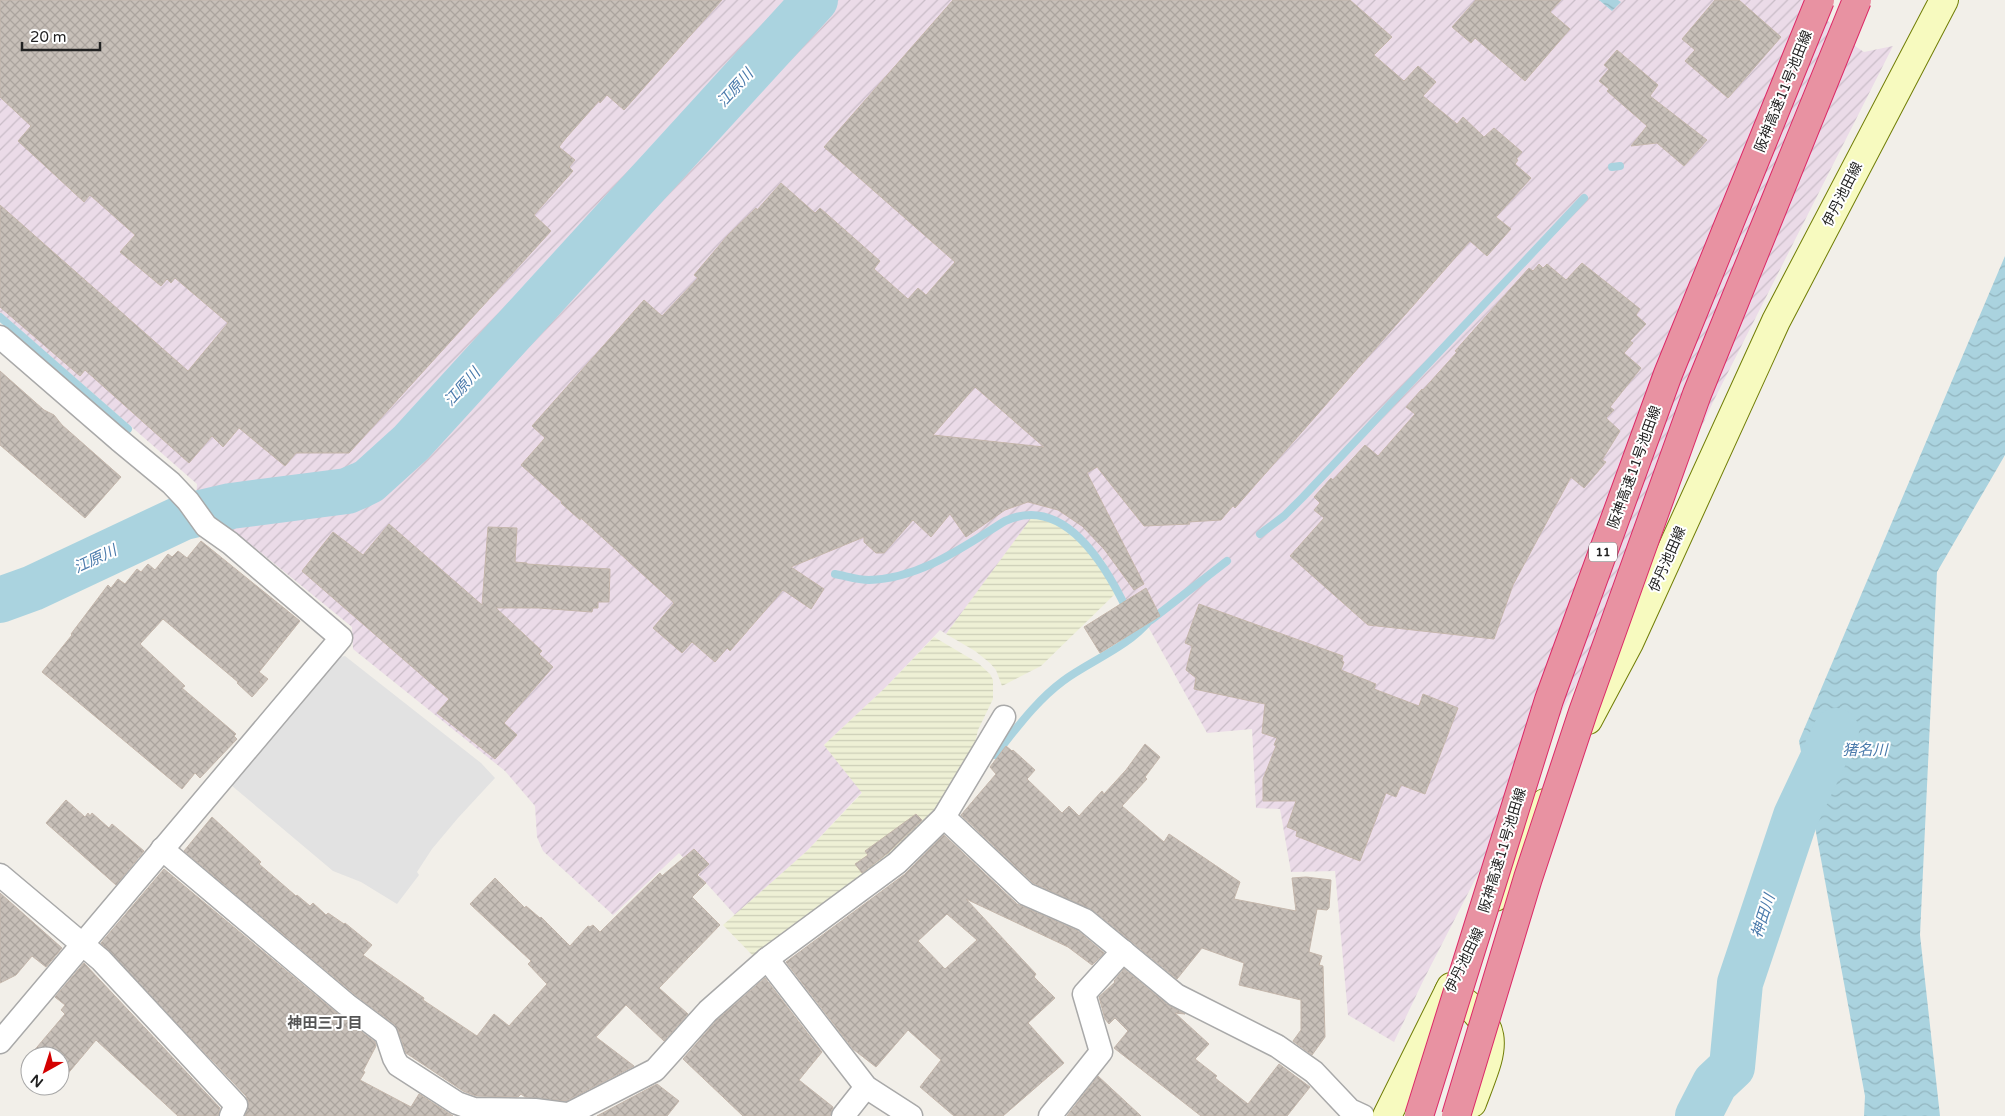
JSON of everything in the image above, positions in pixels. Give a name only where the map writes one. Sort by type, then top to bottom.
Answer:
[{"type":"highway","name":"阪神高速11号池田線","points":[[1420,1116],[1559,673],[1668,374],[1820,0]]},
{"type":"highway","name":"11","points":[[1456,1116],[1528,878],[1583,712],[1642,547],[1697,394],[1857,0]]},
{"type":"main road","name":"伊丹池田線","points":[[1387,1116],[1579,736],[1612,678],[1776,321],[1944,0]]},
{"type":"main road","points":[[1449,991],[1466,1002],[1478,1013],[1485,1022],[1490,1034],[1491,1048],[1468,1116]]},
{"type":"street","points":[[0,337],[171,483],[188,501],[206,526],[341,638],[0,1042]]},
{"type":"street","points":[[162,849],[346,1004],[386,1034],[398,1065],[457,1103],[474,1109],[535,1110],[566,1115],[655,1070],[708,1011],[767,959],[898,863],[944,818],[1004,717]]},
{"type":"street","points":[[944,818],[1026,894],[1085,920],[1176,995],[1277,1046],[1314,1072],[1350,1110],[1363,1116]]},
{"type":"street","points":[[0,875],[101,960],[236,1105],[231,1116]]},
{"type":"street","points":[[1050,1116],[1101,1052],[1084,994],[1123,951]]},
{"type":"street","points":[[767,959],[866,1087],[911,1116]]},
{"type":"street","points":[[843,1116],[866,1087]]},
{"type":"shaded area","points":[[0,0],[1805,0],[1864,52],[1893,46],[1713,402],[1608,630],[1587,664],[1537,759],[1425,977],[1394,1042],[1348,1015],[1335,871],[1291,872],[1280,809],[1256,808],[1252,729],[1207,733],[1150,630],[1142,617],[1126,604],[1104,561],[1078,534],[1056,519],[1036,513],[946,634],[940,630],[886,687],[824,745],[862,792],[807,851],[735,915],[679,853],[613,915],[543,851],[537,837],[535,806],[505,771],[353,649],[352,627],[238,534],[218,522],[196,500],[197,484],[0,312]]},
{"type":"shaded area","points":[[345,656],[481,763],[495,778],[432,849],[417,872],[419,875],[397,904],[361,882],[333,871],[231,785],[336,658]]},
{"type":"green space","points":[[1032,517],[1059,526],[1084,546],[1100,564],[1115,594],[1041,666],[1002,686],[996,670],[990,663],[975,651],[946,634]]},
{"type":"green space","points":[[934,637],[978,663],[990,674],[993,680],[993,699],[978,730],[975,743],[918,837],[756,959],[723,925],[807,851],[862,793],[824,745],[886,687]]},
{"type":"water","points":[[1599,0],[1618,0],[1621,2],[1612,11]]},
{"type":"water","name":"猪名川","points":[[2005,256],[2005,455],[1937,572],[1920,935],[1940,1116],[1864,1116],[1865,1096],[1799,741]]},
{"type":"building","points":[[0,0],[722,0],[624,110],[607,95],[600,103],[599,101],[566,138],[559,147],[575,160],[569,167],[573,171],[534,215],[551,231],[349,453],[296,453],[285,466],[239,428],[223,447],[212,436],[189,463],[85,370],[80,376],[0,307],[0,205],[188,371],[228,323],[175,278],[171,283],[167,279],[161,286],[120,252],[135,235],[90,195],[84,202],[18,141],[31,126],[0,97]]},
{"type":"building","points":[[953,0],[1350,0],[1392,37],[1374,55],[1404,81],[1418,66],[1436,82],[1423,96],[1457,124],[1463,117],[1484,137],[1494,128],[1522,152],[1516,159],[1518,160],[1515,164],[1531,178],[1496,217],[1511,229],[1487,256],[1470,241],[1235,508],[1233,506],[1221,520],[1188,522],[1190,524],[1144,526],[1097,467],[1087,473],[1144,584],[1134,590],[1104,549],[1082,526],[1058,510],[1028,502],[1005,510],[966,537],[950,514],[931,537],[913,520],[884,553],[876,553],[864,542],[864,537],[791,567],[824,589],[811,609],[783,590],[730,651],[727,648],[715,662],[692,642],[682,653],[653,628],[674,603],[521,465],[545,438],[532,426],[644,300],[662,316],[698,278],[694,275],[728,235],[756,208],[757,210],[781,183],[815,213],[820,208],[880,261],[874,269],[908,299],[918,288],[926,295],[955,262],[824,147]],"holes":[[[975,387],[1044,447],[933,435]]]},
{"type":"building","points":[[1476,0],[1561,0],[1550,12],[1570,29],[1525,81],[1475,38],[1471,43],[1452,27]]},
{"type":"building","points":[[1715,0],[1739,0],[1781,37],[1728,98],[1685,61],[1695,50],[1682,39]]},
{"type":"building","points":[[1617,50],[1658,85],[1650,96],[1707,140],[1684,166],[1657,143],[1631,146],[1647,126],[1607,91],[1609,89],[1599,81],[1609,69],[1604,65]]},
{"type":"building","points":[[1582,263],[1640,309],[1636,315],[1646,324],[1630,341],[1633,343],[1624,353],[1641,368],[1610,407],[1614,410],[1606,418],[1620,431],[1602,460],[1606,462],[1584,488],[1571,477],[1513,585],[1494,639],[1368,625],[1290,556],[1324,518],[1314,510],[1320,503],[1314,497],[1331,478],[1333,480],[1365,445],[1378,456],[1415,414],[1406,407],[1457,352],[1455,351],[1529,268],[1533,271],[1539,264],[1543,268],[1547,264],[1566,280]]},
{"type":"building","points":[[0,371],[44,410],[54,415],[62,425],[121,477],[85,518],[0,445]]},
{"type":"building","points":[[389,524],[482,605],[488,527],[517,528],[515,562],[610,569],[609,602],[598,602],[598,608],[593,608],[592,612],[538,608],[496,608],[542,651],[539,654],[553,667],[504,723],[517,735],[495,759],[437,713],[449,699],[302,571],[333,532],[363,555]]},
{"type":"building","points":[[201,541],[300,621],[259,672],[268,679],[252,697],[238,682],[163,619],[140,644],[185,686],[182,688],[236,734],[234,736],[237,739],[200,778],[195,773],[182,789],[42,672],[72,635],[108,585],[111,588],[118,579],[125,584],[137,569],[141,572],[148,564],[155,570],[168,554],[172,557],[178,551],[187,558]]},
{"type":"building","points":[[1146,588],[1160,616],[1100,653],[1084,627]]},
{"type":"building","points":[[1199,604],[1343,656],[1342,661],[1344,662],[1341,670],[1376,684],[1374,689],[1419,706],[1423,694],[1458,708],[1425,794],[1401,785],[1396,797],[1386,793],[1360,861],[1296,836],[1297,831],[1287,827],[1296,801],[1263,801],[1263,779],[1276,746],[1274,745],[1277,738],[1262,733],[1265,704],[1194,689],[1196,678],[1186,670],[1192,646],[1185,643]]},
{"type":"building","points":[[1145,744],[1160,757],[1145,777],[1147,779],[1122,806],[1164,842],[1169,834],[1240,882],[1234,899],[1296,911],[1292,878],[1306,877],[1331,880],[1329,908],[1327,910],[1317,909],[1309,952],[1322,956],[1319,965],[1323,966],[1325,1037],[1312,1055],[1293,1041],[1301,1030],[1301,1000],[1239,985],[1244,963],[1202,948],[1177,979],[1093,910],[1033,883],[961,815],[996,774],[990,767],[1006,746],[1035,770],[1027,779],[1062,813],[1069,806],[1079,816],[1102,791],[1104,794],[1126,770]]},
{"type":"building","points":[[66,800],[85,817],[88,813],[90,816],[92,813],[109,828],[112,824],[144,851],[116,885],[46,823]]},
{"type":"building","points":[[916,814],[922,820],[888,853],[862,873],[855,864],[868,855],[865,851]]},
{"type":"building","points":[[212,817],[261,862],[259,864],[296,896],[310,906],[313,903],[326,915],[328,913],[345,923],[372,945],[363,955],[424,998],[423,1000],[477,1036],[494,1014],[509,1026],[547,984],[528,964],[531,961],[470,904],[495,878],[525,908],[526,906],[541,917],[570,946],[588,926],[593,925],[600,932],[660,873],[662,876],[694,849],[709,864],[697,875],[706,883],[692,897],[720,925],[659,988],[688,1014],[664,1041],[626,1005],[596,1037],[634,1066],[566,1101],[525,1097],[521,1094],[518,1097],[476,1096],[463,1091],[406,1053],[394,1024],[354,994],[184,851]]},
{"type":"building","points":[[944,835],[1017,904],[1078,931],[1104,953],[1092,965],[1068,947],[966,899],[1036,974],[1034,977],[1055,998],[1028,1023],[1064,1063],[1003,1116],[954,1116],[920,1087],[941,1060],[908,1030],[876,1067],[853,1049],[786,962],[905,874]],"holes":[[[947,914],[977,940],[945,969],[918,941]]]},
{"type":"building","points":[[164,869],[338,1014],[375,1042],[376,1046],[360,1080],[411,1107],[419,1094],[453,1116],[245,1116],[249,1103],[246,1096],[101,943]]},
{"type":"building","points":[[0,893],[62,948],[46,967],[32,956],[16,975],[0,983]]},
{"type":"building","points":[[84,963],[220,1108],[218,1116],[178,1116],[96,1040],[70,1071],[70,1046],[38,1046],[65,1014],[61,1010],[65,1005],[55,997]]},
{"type":"building","points":[[1124,969],[1168,1005],[1185,1014],[1175,1013],[1209,1044],[1195,1059],[1217,1076],[1215,1078],[1248,1104],[1279,1064],[1310,1087],[1287,1116],[1201,1116],[1114,1048],[1128,1031],[1115,1018],[1109,1024],[1105,1019],[1099,997],[1115,982]]},
{"type":"building","points":[[765,978],[822,1052],[799,1080],[833,1107],[830,1116],[743,1116],[683,1059],[717,1020]]},
{"type":"building","points":[[1098,1076],[1141,1116],[1067,1116]]},
{"type":"building","points":[[657,1084],[679,1101],[667,1116],[597,1116]]},
{"type":"waterway","name":"江原川","points":[[0,600],[33,588],[184,517],[231,506],[347,491],[369,481],[411,443],[815,0]]},
{"type":"waterway","points":[[1612,167],[1620,166]]},
{"type":"waterway","points":[[1260,534],[1284,516],[1303,497],[1584,198]]},
{"type":"waterway","points":[[0,317],[128,429]]},
{"type":"waterway","points":[[207,498],[219,508]]},
{"type":"waterway","points":[[835,574],[869,580],[906,574],[941,560],[1005,521],[1026,515],[1046,517],[1064,526],[1095,555],[1127,610]]},
{"type":"waterway","points":[[1151,620],[1227,561]]},
{"type":"waterway","points":[[995,755],[1027,716],[1053,689],[1130,639],[1149,621]]},
{"type":"waterway","name":"神田川","points":[[1698,1116],[1715,1083],[1732,1067],[1740,983],[1796,816],[1836,731]]},
{"type":"district","name":"神田三丁目","points":[[325,1023]]}]
